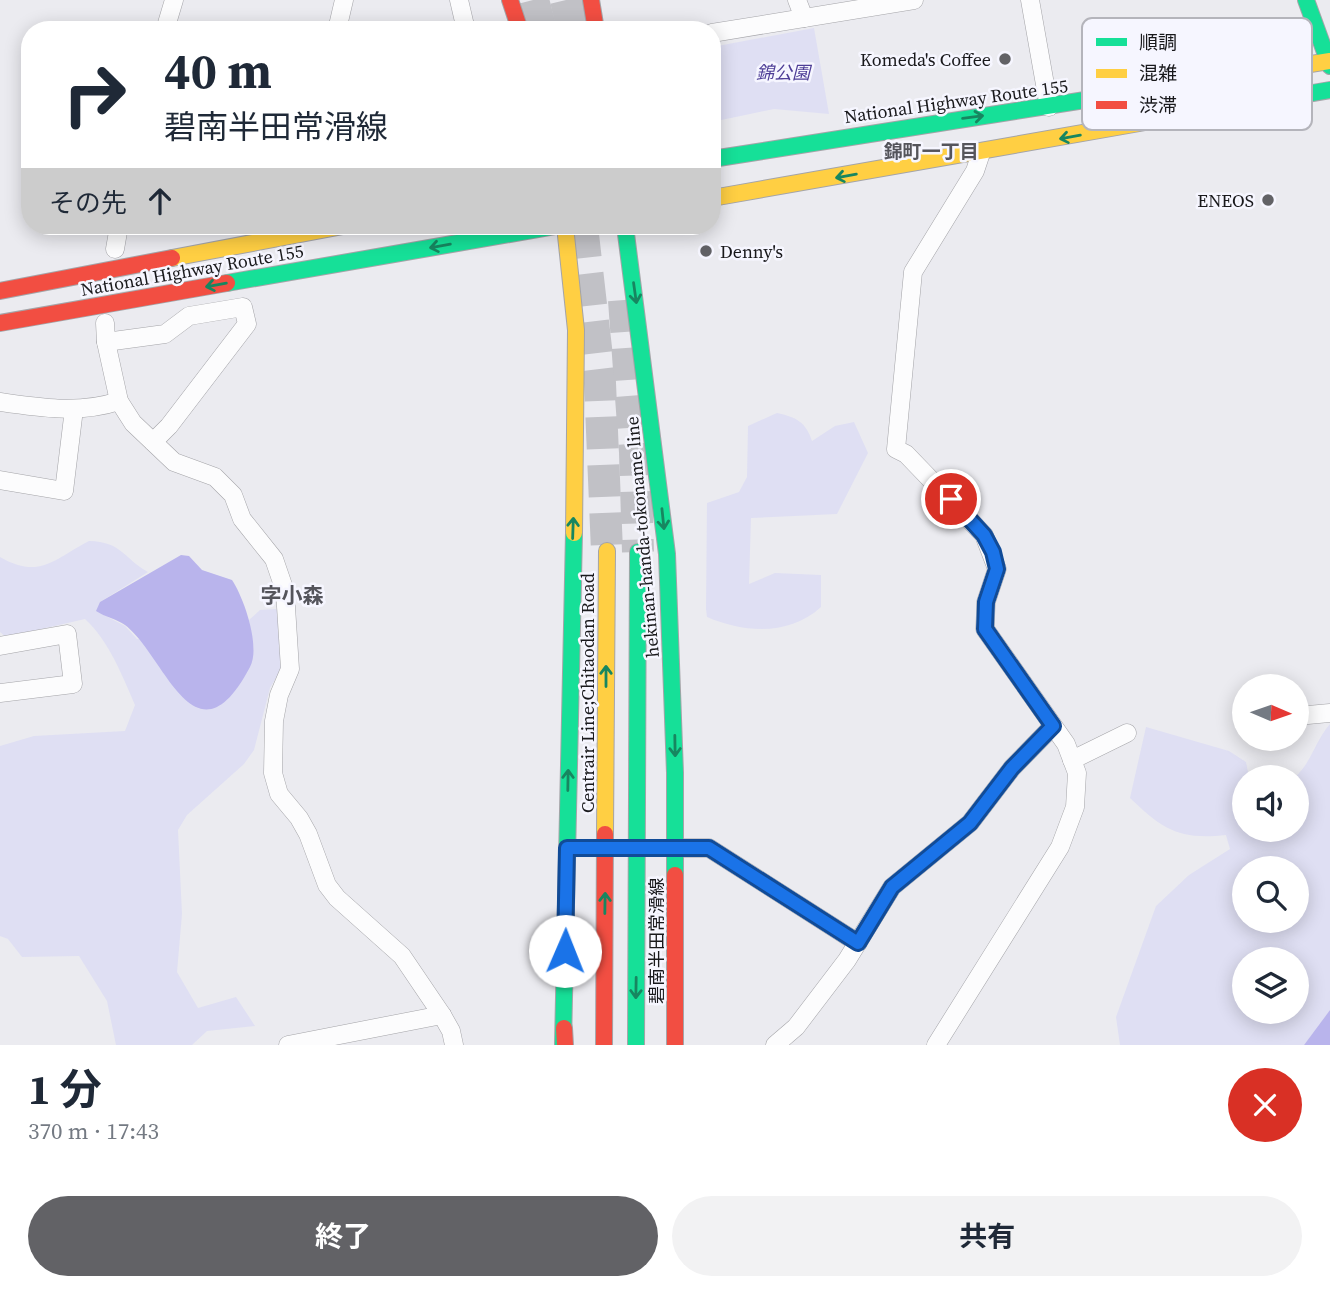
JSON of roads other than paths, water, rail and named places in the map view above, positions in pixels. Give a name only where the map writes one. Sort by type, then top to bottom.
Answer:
[{"type":"main road","points":[[510,0],[517,21]]},
{"type":"main road","points":[[591,0],[594,21]]},
{"type":"main road","points":[[1306,0],[1330,63]]},
{"type":"main road","name":"National Highway Route 155","points":[[1312,66],[1330,63]]},
{"type":"main road","points":[[1312,93],[1330,90]]},
{"type":"main road","name":"National Highway Route 155","points":[[721,157],[913,125],[1082,102]]},
{"type":"main road","points":[[721,196],[1108,130]]},
{"type":"main road","name":"National Highway Route 155","points":[[0,291],[296,235]]},
{"type":"main road","name":"National Highway Route 155","points":[[0,323],[504,235]]},
{"type":"main road","points":[[564,1045],[577,391],[576,330],[566,235]]},
{"type":"main road","name":"hekinan-handa-tokoname line","points":[[626,235],[667,554],[674,705],[666,848]]},
{"type":"main road","name":"Centrair Line;Chitaodan Road","points":[[604,1045],[607,551]]},
{"type":"main road","points":[[636,1045],[638,552]]},
{"type":"main road","points":[[567,848],[666,848]]},
{"type":"main road","name":"碧南半田常滑線","points":[[666,848],[675,1045]]},
{"type":"street","points":[[168,21],[174,0]]},
{"type":"street","points":[[339,21],[344,0]]},
{"type":"street","points":[[459,0],[464,21]]},
{"type":"street","points":[[797,0],[804,18]]},
{"type":"street","points":[[721,32],[914,0]]},
{"type":"street","points":[[1030,0],[1049,107]]},
{"type":"street","points":[[936,1045],[1060,847],[1078,792],[1066,744],[985,629],[986,602],[997,569],[984,535],[906,454],[896,449],[913,272],[975,171],[981,153]]},
{"type":"street","points":[[115,249],[117,235]]},
{"type":"street","points":[[106,342],[165,334],[189,316],[243,307],[247,324],[169,426],[152,442]]},
{"type":"street","points":[[105,323],[106,342],[119,401],[134,423],[174,462],[215,477],[233,495],[242,519],[274,559],[285,591],[290,669],[279,695],[274,721],[273,773],[279,794],[299,818],[327,885],[337,898],[402,956],[442,1015],[451,1031],[454,1045]]},
{"type":"street","points":[[0,402],[74,409],[101,407],[119,401]]},
{"type":"street","points":[[0,480],[64,491],[74,409]]},
{"type":"street","points":[[0,646],[67,634],[73,684],[0,693]]},
{"type":"street","points":[[1309,715],[1330,713]]},
{"type":"street","points":[[775,1045],[796,1027],[858,943],[892,887],[970,823],[1012,768],[1053,726]]},
{"type":"street","points":[[1072,760],[1127,733]]},
{"type":"street","points":[[666,848],[709,848],[858,943]]},
{"type":"street","points":[[288,1045],[442,1015]]},
{"type":"tunnel","points":[[533,0],[539,21]]},
{"type":"tunnel","points":[[566,0],[571,21]]},
{"type":"tunnel","points":[[583,235],[600,383],[607,551]]},
{"type":"tunnel","points":[[624,300],[635,452],[638,552]]},
{"type":"place","name":"Komeda's Coffee","points":[[1005,59]]},
{"type":"place","name":"ENEOS","points":[[1268,200]]},
{"type":"place","name":"Denny's","points":[[706,251]]},
{"type":"district","name":"錦町一丁目","points":[[931,151]]},
{"type":"district","name":"字小森","points":[[292,595]]},
{"type":"park label","name":"錦公園","points":[[783,72]]}]
